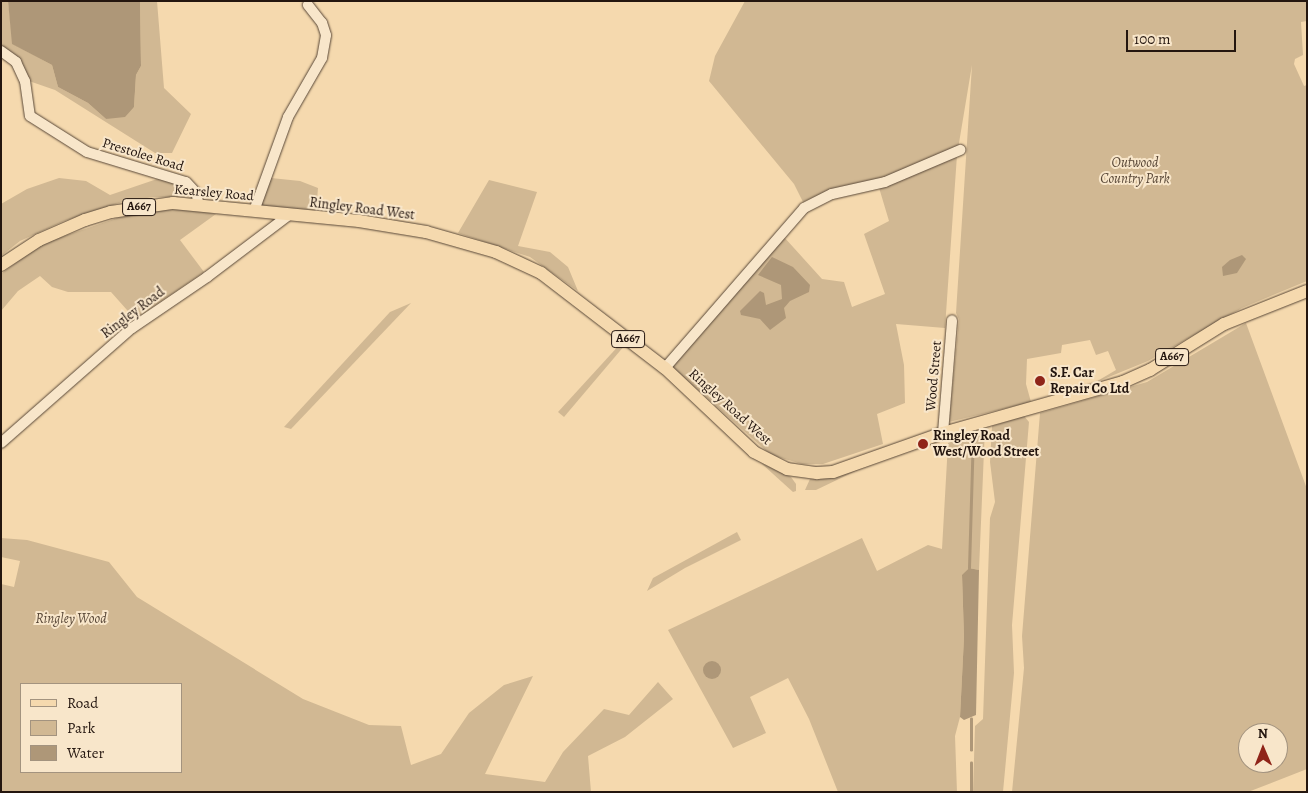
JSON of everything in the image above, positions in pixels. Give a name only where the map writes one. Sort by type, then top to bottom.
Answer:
[{"type":"main road","name":"Kearsley Road","points":[[1,265],[39,240],[85,220],[147,206],[198,204],[289,215]]},
{"type":"main road","name":"Ringley Road West","points":[[289,215],[387,225],[504,255],[560,286],[665,368],[754,452],[787,469],[833,472],[943,433],[1123,382],[1150,370],[1224,324],[1307,291]]},
{"type":"street","points":[[254,211],[288,117],[322,58],[326,35],[322,23],[308,6]]},
{"type":"street","name":"Prestolee Road","points":[[1,51],[16,62],[25,81],[30,116],[87,152],[186,182],[197,194],[198,204]]},
{"type":"street","points":[[665,368],[804,208],[832,194],[885,182],[960,150]]},
{"type":"street","name":"Ringley Road","points":[[1,443],[132,328],[207,277],[289,215]]},
{"type":"street","name":"Wood Street","points":[[943,433],[952,320]]},
{"type":"green space","points":[[1,1],[8,1],[13,44],[52,65],[58,87],[88,103],[106,119],[134,107],[136,75],[141,66],[140,1],[157,1],[164,88],[191,114],[172,153],[155,153],[55,90],[29,81],[1,46]]},
{"type":"green space","name":"Outwood Country Park","points":[[745,1],[1307,1],[1307,21],[1301,22],[1303,55],[1295,59],[1294,64],[1304,86],[1307,85],[1307,281],[1242,308],[1148,361],[1094,383],[1116,370],[1108,351],[1096,355],[1090,340],[1062,345],[1061,353],[1027,359],[1026,384],[1031,402],[949,422],[959,319],[956,313],[972,65],[957,155],[945,328],[896,324],[904,365],[905,403],[877,414],[883,444],[823,464],[802,464],[771,455],[671,366],[784,237],[822,279],[844,282],[852,307],[885,294],[864,234],[889,221],[877,181],[827,191],[803,202],[794,184],[709,81],[715,56]]},
{"type":"green space","points":[[59,178],[86,181],[110,195],[160,178],[185,186],[190,193],[185,197],[153,197],[122,202],[64,221],[20,241],[1,256],[1,204],[27,189]]},
{"type":"green space","points":[[271,178],[300,181],[318,188],[316,212],[260,207]]},
{"type":"green space","points":[[489,180],[537,192],[518,246],[550,252],[568,267],[578,291],[530,257],[458,233]]},
{"type":"green space","points":[[187,209],[216,214],[180,240],[204,272],[135,319],[111,292],[68,292],[52,287],[40,276],[18,291],[1,311],[1,274],[41,244],[123,216],[157,210]]},
{"type":"green space","points":[[411,303],[291,429],[284,427],[390,312]]},
{"type":"green space","points":[[1246,323],[1307,489],[1307,769],[1248,792],[1012,792],[1024,668],[1022,636],[1040,413],[1147,382]]},
{"type":"green space","points":[[622,342],[625,345],[564,417],[558,412]]},
{"type":"green space","points":[[1024,416],[1029,422],[1012,625],[1014,673],[1003,792],[973,792],[975,726],[983,719],[990,518],[995,502],[990,462],[992,426]]},
{"type":"green space","points":[[985,427],[979,570],[969,568],[962,576],[964,637],[960,717],[955,736],[957,792],[838,792],[809,719],[788,678],[750,697],[766,733],[733,748],[668,630],[862,538],[877,571],[928,545],[942,549],[948,443],[955,435]]},
{"type":"green space","points":[[761,463],[791,477],[796,484],[796,491],[793,492]]},
{"type":"green space","points":[[866,466],[816,490],[805,490],[810,479],[827,478]]},
{"type":"green space","points":[[737,532],[741,540],[685,568],[647,591],[653,578]]},
{"type":"green space","name":"Ringley Wood","points":[[1,538],[27,540],[109,562],[137,597],[303,699],[369,725],[401,726],[411,765],[441,754],[469,713],[504,685],[533,676],[485,774],[545,782],[563,752],[604,709],[629,715],[658,682],[673,699],[625,737],[588,756],[591,792],[1,792],[1,584],[14,587],[20,561],[1,557]]},
{"type":"water","points":[[8,1],[140,1],[141,66],[136,75],[134,107],[125,117],[106,119],[88,103],[58,87],[52,65],[12,44]]},
{"type":"water","points":[[1242,255],[1246,259],[1237,273],[1223,276],[1222,267],[1230,260]]},
{"type":"water","points":[[772,257],[793,267],[810,285],[809,292],[790,301],[784,308],[786,318],[770,330],[760,319],[741,315],[740,311],[760,291],[764,293],[766,305],[782,299],[781,285],[758,275]]},
{"type":"water","points":[[969,568],[979,570],[976,715],[964,720],[960,717],[964,637],[962,575]]},
{"type":"water","points":[[712,661],[718,664],[721,670],[718,676],[712,679],[706,676],[703,670],[706,664]]},
{"type":"waterway","points":[[969,568],[973,434]]},
{"type":"waterway","points":[[971,719],[971,750]]},
{"type":"waterway","points":[[971,763],[971,792]]},
{"type":"place","name":"S.F. Car Repair Co Ltd","points":[[1040,381]]},
{"type":"place","name":"Ringley Road West/Wood Street","points":[[923,444]]}]
